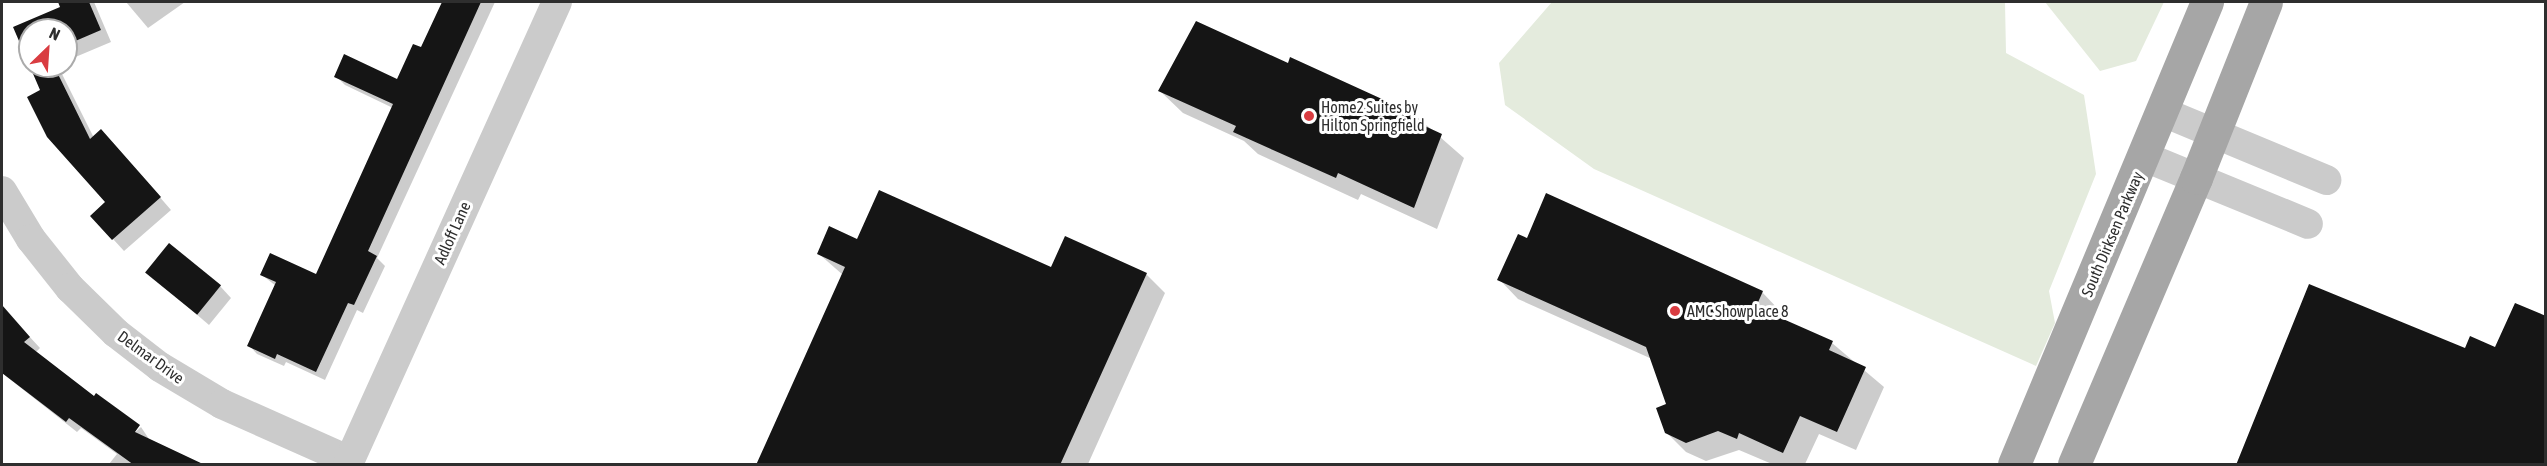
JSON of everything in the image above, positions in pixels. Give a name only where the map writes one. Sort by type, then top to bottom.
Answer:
[{"type":"main road","name":"South Dirksen Parkway","points":[[2014,465],[2208,2]]},
{"type":"main road","points":[[2074,465],[2196,178],[2266,2]]},
{"type":"street","name":"Adloff Lane","points":[[349,463],[556,2]]},
{"type":"street","points":[[2163,112],[2326,180]]},
{"type":"street","points":[[2145,157],[2308,224]]},
{"type":"street","name":"Delmar Drive","points":[[2,191],[31,239],[70,288],[116,333],[160,367],[222,404],[349,463]]},
{"type":"shaded area","points":[[1552,2],[2005,2],[2006,53],[2084,95],[2096,174],[2049,291],[2055,323],[2036,366],[1594,169],[1505,105],[1499,63]]},
{"type":"shaded area","points":[[2045,2],[2164,2],[2136,61],[2100,71]]},
{"type":"building","points":[[58,2],[89,2],[101,30],[78,40],[78,18],[34,18],[60,7]]},
{"type":"building","points":[[442,2],[481,2],[368,251],[377,256],[354,305],[348,303],[316,372],[277,354],[275,359],[247,346],[276,282],[260,275],[270,253],[316,274],[393,104],[334,77],[344,54],[397,79],[413,44],[421,47]]},
{"type":"building","points":[[1196,21],[1288,63],[1290,57],[1417,115],[1414,121],[1442,134],[1414,208],[1338,173],[1336,178],[1233,132],[1236,126],[1158,91]]},
{"type":"building","points":[[18,25],[18,39],[13,27]]},
{"type":"building","points":[[35,78],[60,78],[90,139],[101,129],[161,197],[112,240],[90,216],[105,202],[47,137],[27,97],[40,90]]},
{"type":"building","points":[[879,190],[1051,267],[1065,236],[1147,273],[1060,465],[756,465],[845,267],[817,254],[829,226],[857,239]]},
{"type":"building","points":[[1546,193],[1763,291],[1756,307],[1833,341],[1829,350],[1866,367],[1837,432],[1800,416],[1783,453],[1739,433],[1737,439],[1718,431],[1686,443],[1665,433],[1656,408],[1666,404],[1646,347],[1497,280],[1518,234],[1527,238]]},
{"type":"building","points":[[169,243],[221,285],[197,315],[145,273]]},
{"type":"building","points":[[2309,284],[2465,348],[2470,336],[2495,347],[2515,303],[2546,316],[2546,465],[2236,465]]},
{"type":"building","points":[[2,305],[30,337],[24,342],[94,396],[96,393],[140,425],[135,432],[205,465],[134,465],[69,418],[66,422],[2,373]]},
{"type":"place","name":"Home2 Suites by Hilton Springfield","points":[[1309,116]]},
{"type":"place","name":"AMC Showplace 8","points":[[1675,311]]}]
